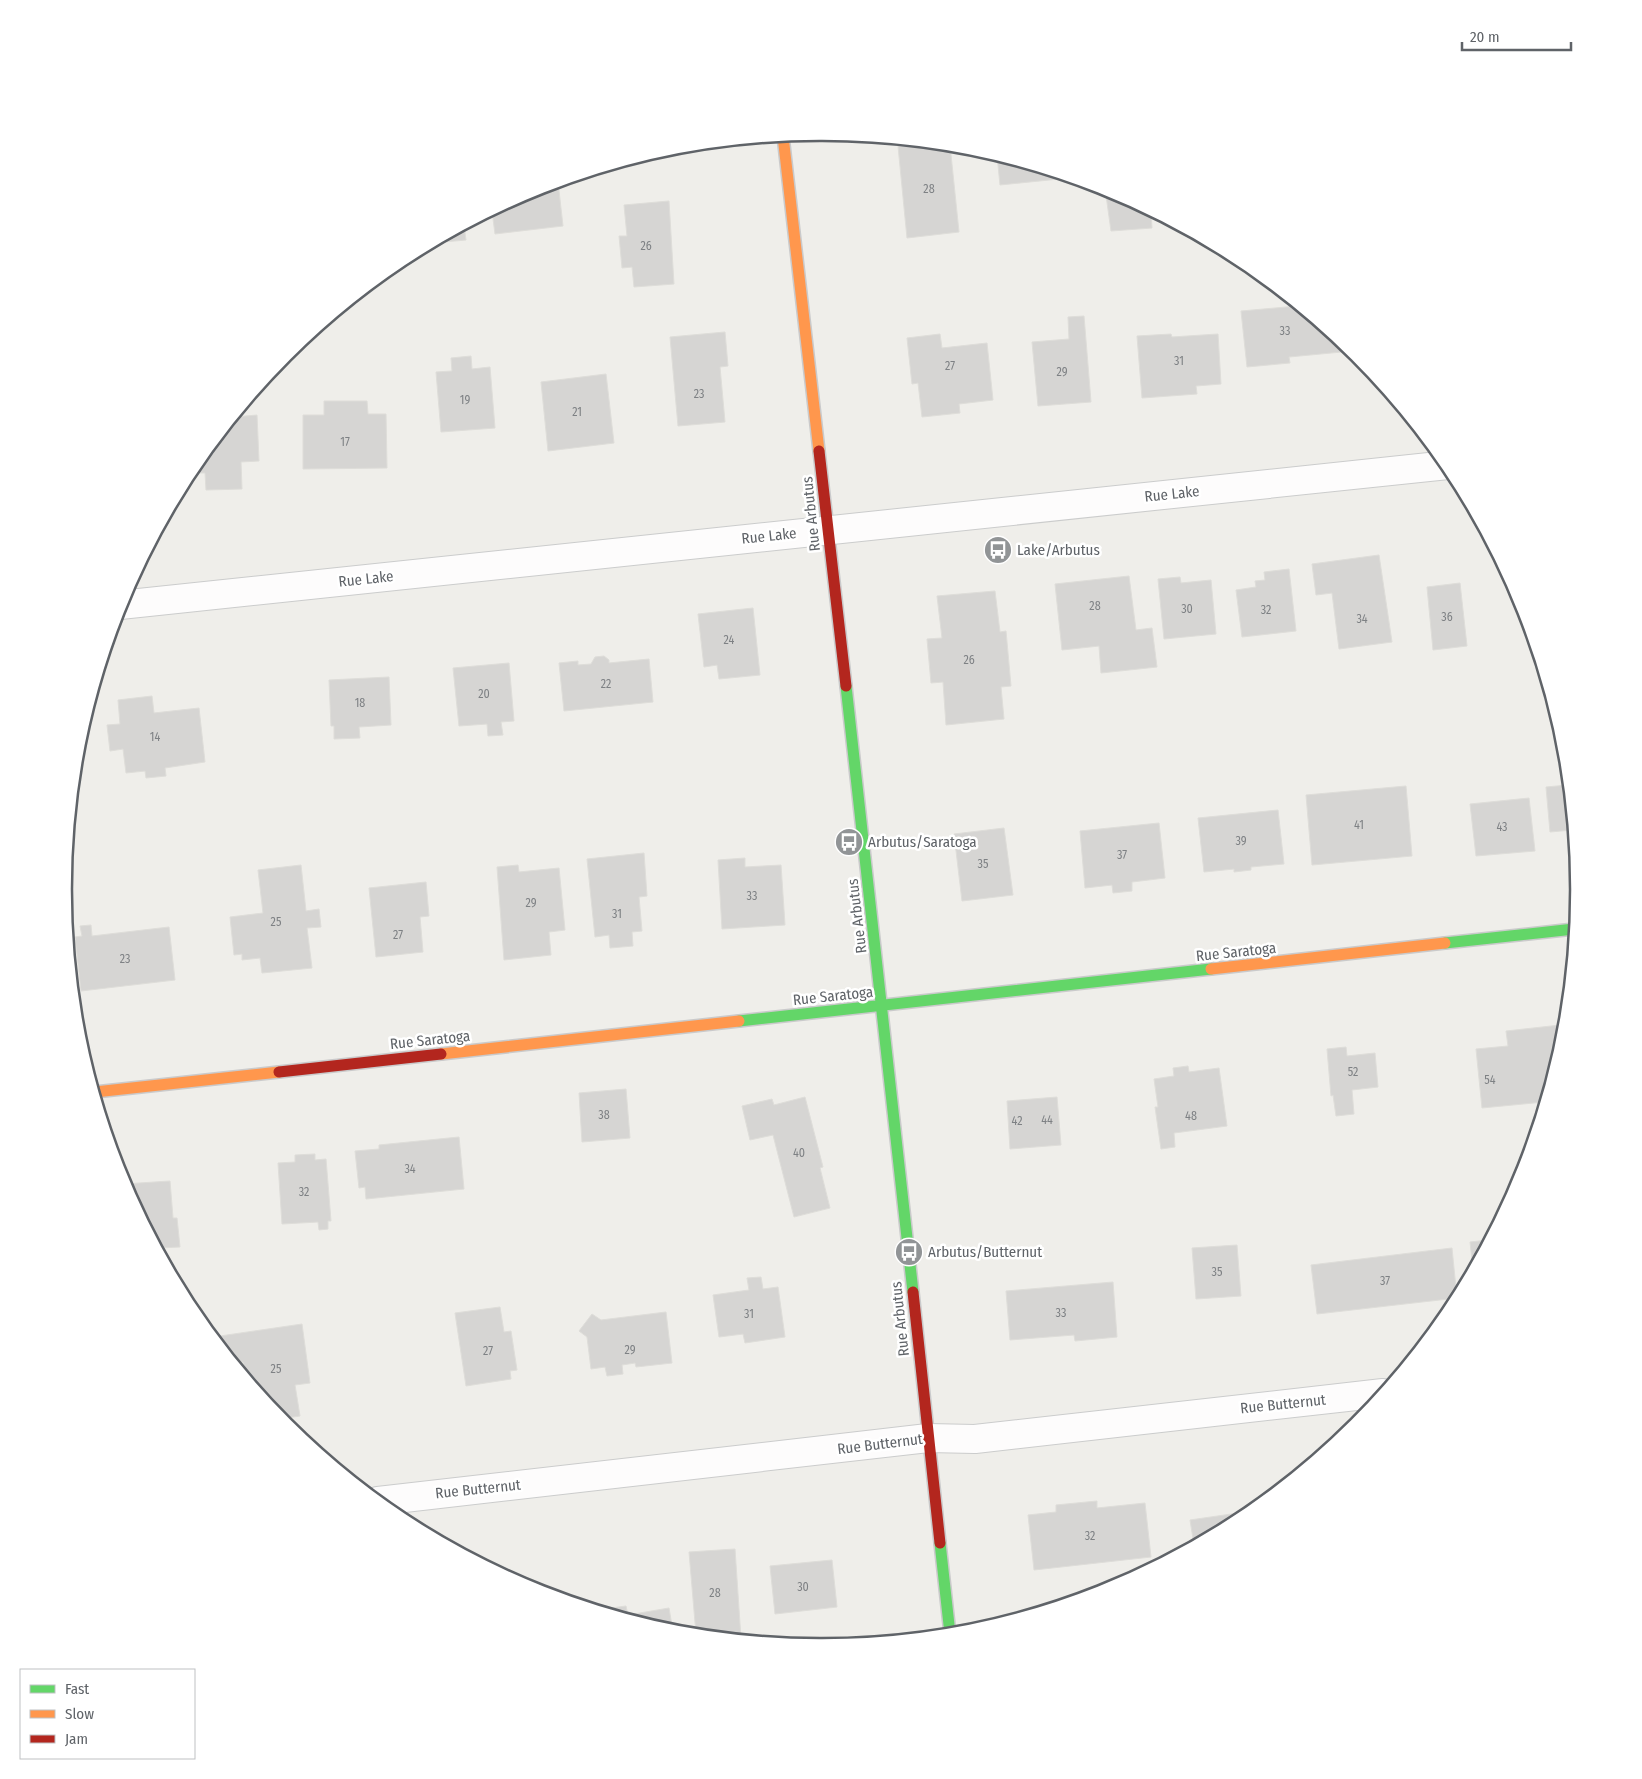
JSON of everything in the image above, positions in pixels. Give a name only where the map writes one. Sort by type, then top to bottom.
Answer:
[{"type":"street","name":"Rue Arbutus","points":[[784,143],[883,1006],[949,1627]]},
{"type":"street","name":"Rue Lake","points":[[129,604],[1437,466]]},
{"type":"street","name":"Rue Saratoga","points":[[101,1091],[1568,930]]},
{"type":"street","name":"Rue Butternut","points":[[387,1499],[928,1438],[975,1439],[1374,1394]]},
{"type":"building","points":[[898,146],[951,152],[959,232],[907,238]]},
{"type":"building","points":[[998,163],[1056,179],[1000,185]]},
{"type":"building","points":[[559,189],[563,226],[495,234],[493,217]]},
{"type":"building","points":[[1106,198],[1151,218],[1152,228],[1111,231]]},
{"type":"building","points":[[669,201],[674,284],[634,287],[632,267],[622,268],[619,236],[627,236],[624,205]]},
{"type":"building","points":[[465,231],[466,240],[446,242]]},
{"type":"building","points":[[1290,307],[1342,352],[1289,357],[1290,363],[1247,367],[1241,311]]},
{"type":"building","points":[[1084,316],[1091,402],[1038,406],[1032,342],[1069,339],[1068,317]]},
{"type":"building","points":[[725,332],[728,366],[720,367],[725,422],[678,426],[670,337]]},
{"type":"building","points":[[940,334],[942,348],[987,343],[993,400],[959,404],[960,413],[922,417],[918,383],[912,384],[907,338]]},
{"type":"building","points":[[1171,334],[1172,337],[1218,334],[1221,384],[1196,386],[1197,394],[1142,398],[1137,336]]},
{"type":"building","points":[[471,356],[472,369],[490,367],[495,428],[441,432],[436,372],[452,371],[451,358]]},
{"type":"building","points":[[606,374],[614,443],[548,451],[541,382]]},
{"type":"building","points":[[324,401],[367,401],[368,414],[386,414],[387,468],[303,469],[303,415],[324,415]]},
{"type":"building","points":[[257,415],[259,461],[241,462],[242,489],[206,490],[205,473],[200,473],[241,416]]},
{"type":"building","points":[[1379,555],[1392,642],[1339,649],[1332,593],[1316,595],[1312,564]]},
{"type":"building","points":[[1289,569],[1296,631],[1242,637],[1236,590],[1256,587],[1255,581],[1265,580],[1264,572]]},
{"type":"building","points":[[1129,576],[1136,630],[1152,628],[1157,667],[1101,673],[1099,646],[1062,650],[1055,584]]},
{"type":"building","points":[[1180,577],[1181,583],[1211,580],[1216,634],[1164,639],[1158,579]]},
{"type":"building","points":[[1460,583],[1467,646],[1433,650],[1427,587]]},
{"type":"building","points":[[995,591],[1000,632],[1006,631],[1011,686],[1001,687],[1004,719],[946,725],[943,682],[931,683],[927,639],[942,638],[937,596]]},
{"type":"building","points":[[753,608],[760,675],[719,679],[717,665],[704,667],[698,614]]},
{"type":"building","points":[[604,656],[609,660],[609,663],[649,659],[653,702],[564,711],[559,663],[578,661],[578,665],[591,664],[595,657]]},
{"type":"building","points":[[509,663],[514,721],[501,722],[503,735],[488,736],[487,724],[459,726],[453,668]]},
{"type":"building","points":[[389,677],[391,725],[359,727],[360,738],[334,739],[334,726],[331,726],[329,680]]},
{"type":"building","points":[[152,696],[154,713],[199,708],[205,762],[165,768],[166,776],[146,778],[145,771],[126,773],[123,749],[110,751],[107,725],[120,724],[118,700]]},
{"type":"building","points":[[1406,786],[1412,856],[1312,865],[1306,795]]},
{"type":"building","points":[[1562,786],[1567,830],[1550,832],[1546,787]]},
{"type":"building","points":[[1529,798],[1535,851],[1476,856],[1470,804]]},
{"type":"building","points":[[1278,810],[1284,864],[1251,867],[1251,870],[1234,872],[1234,869],[1204,872],[1198,818]]},
{"type":"building","points":[[1159,823],[1165,878],[1132,882],[1132,891],[1113,893],[1112,885],[1085,888],[1080,831]]},
{"type":"building","points":[[1004,828],[1013,895],[962,901],[954,834]]},
{"type":"building","points":[[644,853],[647,896],[639,897],[642,931],[632,932],[633,946],[610,948],[609,935],[595,937],[587,859]]},
{"type":"building","points":[[745,858],[745,867],[781,865],[785,925],[722,929],[718,860]]},
{"type":"building","points":[[301,865],[306,911],[319,909],[321,927],[307,928],[312,968],[262,973],[260,958],[242,960],[242,954],[234,955],[230,917],[263,913],[258,870]]},
{"type":"building","points":[[518,865],[519,872],[559,868],[565,930],[549,932],[551,955],[504,960],[497,867]]},
{"type":"building","points":[[426,882],[429,916],[420,917],[423,952],[376,957],[369,888]]},
{"type":"building","points":[[91,925],[92,936],[169,927],[175,980],[81,991],[75,937],[82,936],[80,926]]},
{"type":"building","points":[[1557,1025],[1538,1103],[1482,1108],[1476,1049],[1508,1046],[1506,1031]]},
{"type":"building","points":[[1346,1047],[1347,1056],[1375,1053],[1378,1087],[1352,1090],[1354,1114],[1336,1116],[1333,1095],[1331,1096],[1327,1049]]},
{"type":"building","points":[[1188,1066],[1189,1072],[1219,1068],[1227,1126],[1174,1133],[1175,1147],[1161,1149],[1155,1107],[1158,1107],[1154,1079],[1174,1076],[1173,1068]]},
{"type":"building","points":[[626,1089],[630,1138],[582,1142],[579,1093]]},
{"type":"building","points":[[805,1097],[823,1167],[820,1168],[830,1208],[794,1217],[773,1135],[750,1140],[742,1106],[772,1099],[774,1105]]},
{"type":"building","points":[[1057,1097],[1061,1145],[1010,1149],[1007,1101]]},
{"type":"building","points":[[459,1137],[464,1189],[366,1199],[365,1187],[359,1188],[355,1151],[379,1149],[379,1145]]},
{"type":"building","points":[[315,1154],[315,1160],[326,1159],[331,1221],[328,1221],[328,1229],[319,1230],[318,1222],[282,1224],[278,1163],[295,1162],[295,1155]]},
{"type":"building","points":[[170,1181],[173,1218],[177,1218],[180,1247],[164,1248],[132,1183]]},
{"type":"building","points":[[1481,1241],[1472,1259],[1470,1242]]},
{"type":"building","points":[[1237,1245],[1241,1296],[1196,1299],[1192,1248]]},
{"type":"building","points":[[1452,1248],[1456,1285],[1447,1299],[1317,1314],[1311,1265]]},
{"type":"building","points":[[761,1277],[763,1289],[778,1287],[785,1337],[745,1343],[743,1334],[719,1337],[713,1295],[749,1290],[747,1278]]},
{"type":"building","points":[[1113,1282],[1117,1337],[1075,1341],[1074,1335],[1010,1340],[1006,1291]]},
{"type":"building","points":[[500,1307],[504,1332],[511,1331],[517,1370],[510,1371],[511,1379],[466,1386],[455,1313]]},
{"type":"building","points":[[666,1312],[672,1363],[636,1367],[635,1363],[622,1365],[623,1374],[607,1376],[605,1367],[591,1369],[587,1337],[579,1331],[592,1314],[601,1320]]},
{"type":"building","points":[[302,1324],[310,1383],[295,1385],[300,1416],[291,1417],[258,1383],[221,1336]]},
{"type":"building","points":[[1097,1501],[1097,1508],[1145,1503],[1151,1557],[1034,1570],[1028,1515],[1056,1512],[1056,1505]]},
{"type":"building","points":[[1235,1514],[1193,1539],[1190,1520]]},
{"type":"building","points":[[735,1549],[741,1633],[695,1627],[689,1552]]},
{"type":"building","points":[[832,1560],[837,1607],[775,1614],[770,1566]]},
{"type":"building","points":[[626,1606],[627,1612],[627,1612],[613,1608]]},
{"type":"building","points":[[669,1608],[672,1623],[635,1614]]},
{"type":"traffic: fast","points":[[846,686],[913,1292]]},
{"type":"traffic: fast","points":[[1445,943],[1568,930]]},
{"type":"traffic: fast","points":[[739,1021],[1211,969]]},
{"type":"traffic: fast","points":[[940,1543],[949,1627]]},
{"type":"traffic: slow","points":[[784,143],[819,451]]},
{"type":"traffic: slow","points":[[1211,969],[1445,943]]},
{"type":"traffic: slow","points":[[441,1054],[739,1021]]},
{"type":"traffic: slow","points":[[101,1091],[279,1072]]},
{"type":"traffic: jam","points":[[819,451],[846,686]]},
{"type":"traffic: jam","points":[[279,1072],[441,1054]]},
{"type":"traffic: jam","points":[[913,1292],[940,1543]]},
{"type":"place","name":"Lake/Arbutus","points":[[998,550]]},
{"type":"place","name":"Arbutus/Saratoga","points":[[849,842]]},
{"type":"place","name":"Arbutus/Butternut","points":[[909,1252]]}]
